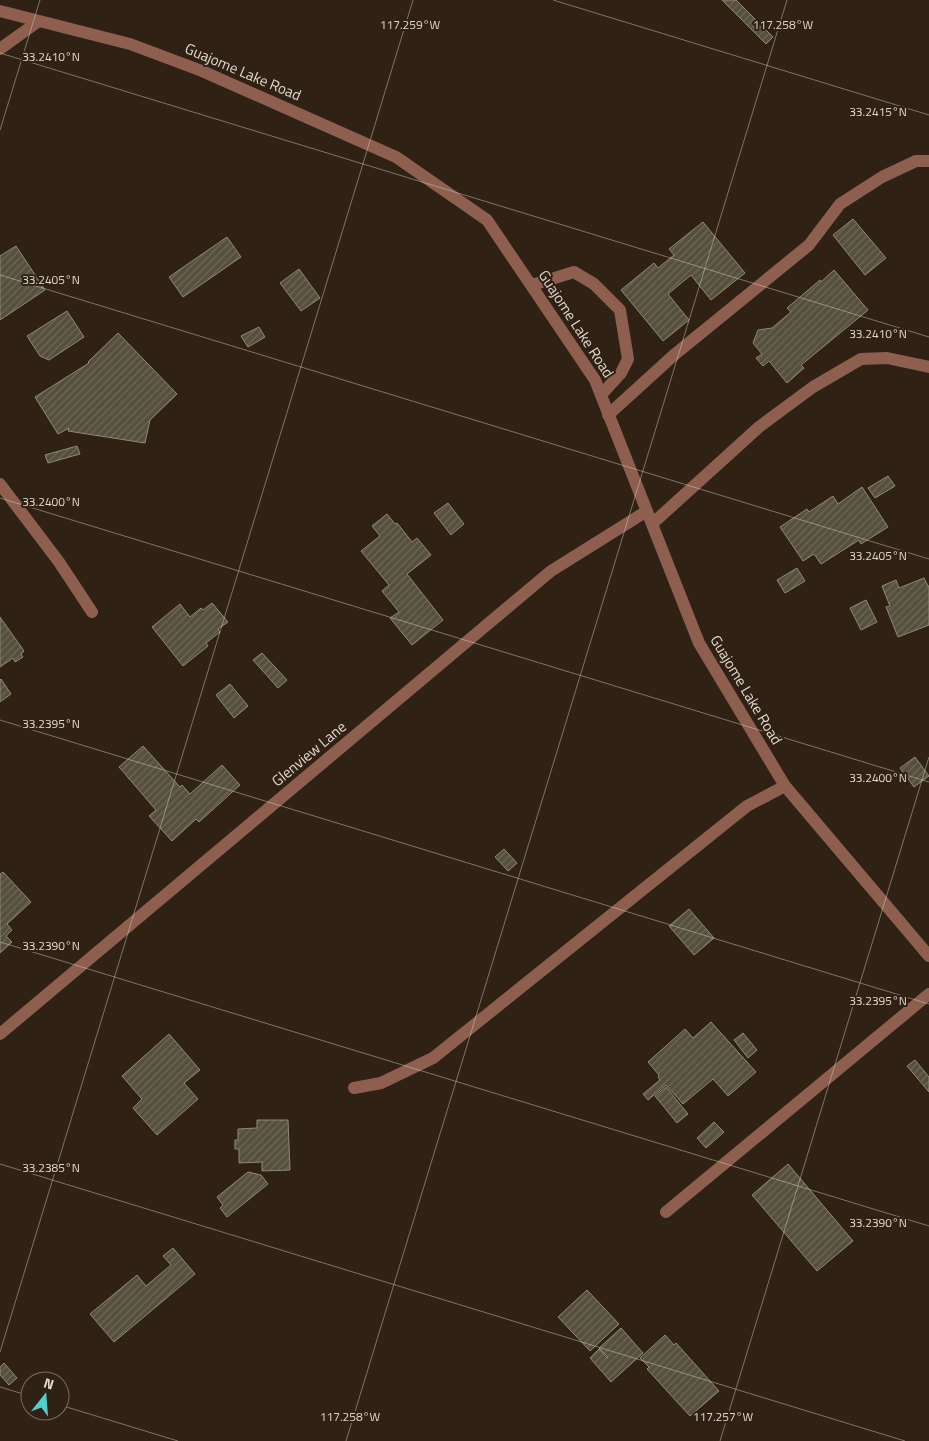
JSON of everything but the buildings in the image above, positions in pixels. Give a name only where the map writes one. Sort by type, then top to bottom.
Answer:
[{"type":"street","name":"Guajome Lake Road","points":[[0,11],[130,44],[202,71],[396,158],[487,220],[595,380],[699,643],[785,786],[929,956]]},
{"type":"street","points":[[0,49],[39,21]]},
{"type":"street","points":[[608,415],[674,355],[809,245],[840,204],[882,177],[916,161],[929,161]]},
{"type":"street","points":[[532,285],[574,272],[594,284],[620,310],[628,359],[622,374],[601,395]]},
{"type":"street","points":[[652,524],[759,427],[813,387],[861,359],[887,358],[929,367]]},
{"type":"street","points":[[0,484],[58,562],[92,612]]},
{"type":"street","name":"Glenview Lane","points":[[0,1034],[552,571],[647,512]]},
{"type":"street","points":[[354,1088],[381,1083],[433,1058],[747,806],[785,786]]},
{"type":"street","points":[[666,1212],[929,994]]}]
